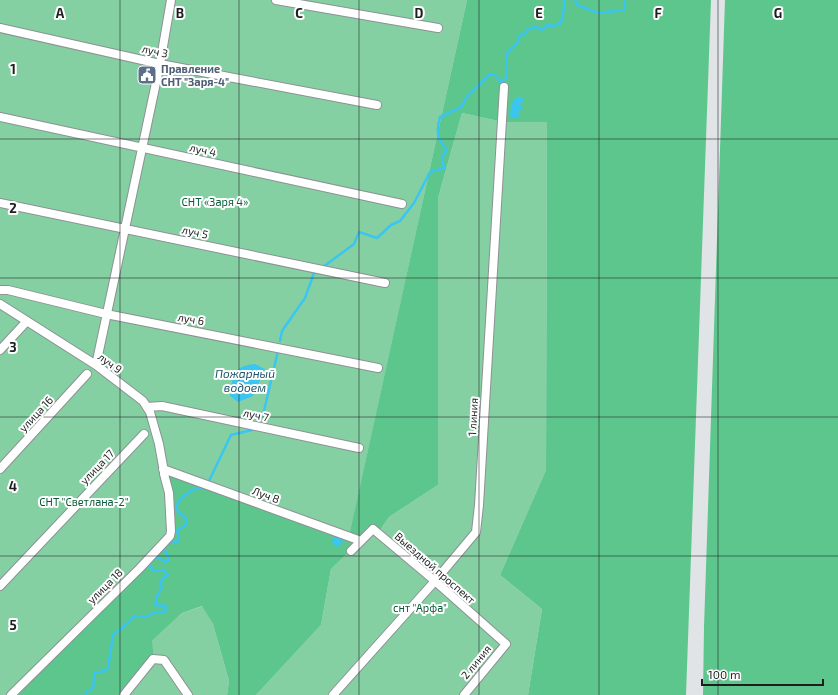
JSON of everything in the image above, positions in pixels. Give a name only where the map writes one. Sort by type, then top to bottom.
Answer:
[{"type":"street","points":[[96,365],[160,64],[171,0]]},
{"type":"street","points":[[276,0],[438,28]]},
{"type":"street","name":"луч 3","points":[[0,28],[160,64],[377,105]]},
{"type":"street","name":"1 линия","points":[[333,695],[435,581],[476,532],[479,505],[504,87]]},
{"type":"street","name":"луч 4","points":[[0,118],[402,204]]},
{"type":"street","name":"луч 5","points":[[0,202],[385,283]]},
{"type":"street","name":"луч 6","points":[[0,290],[8,290],[106,314],[378,368]]},
{"type":"street","name":"луч 9","points":[[0,304],[26,322],[96,365],[143,401],[147,407],[159,444],[164,472]]},
{"type":"street","points":[[0,350],[26,322]]},
{"type":"street","name":"улица 16","points":[[0,469],[88,374]]},
{"type":"street","name":"луч 7","points":[[147,407],[162,406],[359,448]]},
{"type":"street","name":"улица 17","points":[[0,586],[144,434]]},
{"type":"street","name":"Луч 8","points":[[164,472],[361,540]]},
{"type":"street","name":"улица 18","points":[[11,695],[140,568],[170,536],[169,493],[164,472]]},
{"type":"street","name":"Выездной проспект","points":[[350,551],[373,529],[435,581],[506,644]]},
{"type":"street","name":"2 линия","points":[[464,695],[506,644]]},
{"type":"street","points":[[124,695],[153,659],[164,660],[188,695]]},
{"type":"green space","name":"СНТ «Заря 4»","points":[[0,0],[467,0],[349,537],[171,531],[11,695],[0,695]]},
{"type":"green space","points":[[467,0],[711,0],[686,695],[528,695],[542,609],[500,575],[546,470],[547,122],[503,122],[462,113],[438,198],[438,485],[389,517],[378,533],[373,529],[331,569],[321,625],[256,695],[227,695],[229,681],[213,624],[202,606],[182,613],[152,641],[154,659],[124,695],[11,695],[170,536],[163,468],[349,536]]},
{"type":"green space","points":[[725,0],[838,0],[838,695],[703,695]]},
{"type":"green space","name":"снт \"Арфа\"","points":[[462,113],[503,122],[547,121],[546,470],[500,575],[542,609],[528,695],[256,695],[321,625],[331,569],[373,529],[378,533],[389,517],[438,485],[438,198]]},
{"type":"green space","points":[[203,606],[213,624],[229,681],[227,695],[124,695],[152,641],[182,613]]},
{"type":"water","points":[[516,97],[524,97],[524,101],[520,104],[523,109],[518,113],[520,118],[510,117],[511,105]]},
{"type":"water","name":"Пожарный водоем","points":[[255,364],[265,369],[253,396],[238,402],[230,396],[235,373],[242,367]]},
{"type":"water","points":[[336,536],[341,538],[343,542],[338,547],[333,544],[332,539]]},
{"type":"waterway","points":[[323,267],[354,244],[359,232],[377,238],[391,225],[400,221],[414,203],[430,172],[444,168],[442,157],[447,150],[438,135],[440,117],[461,107],[468,95],[490,74],[495,75],[501,82],[506,78],[507,53],[517,43],[519,36],[525,34],[528,29],[536,27],[543,30],[547,25],[553,26],[561,23],[564,0]]},
{"type":"waterway","points":[[575,0],[578,5],[598,13],[624,10],[625,0]]},
{"type":"waterway","points":[[280,341],[282,331],[305,298],[314,273]]},
{"type":"waterway","points":[[257,422],[264,411],[278,351]]},
{"type":"waterway","points":[[209,481],[231,435],[252,430]]},
{"type":"waterway","points":[[169,541],[177,542],[179,537],[177,530],[186,525],[186,518],[176,510],[178,502],[187,493],[198,487],[205,489]]},
{"type":"waterway","points":[[86,695],[86,692],[92,689],[94,683],[94,673],[104,671],[108,668],[113,635],[134,616],[146,617],[155,612],[165,612],[166,606],[155,605],[162,587],[160,583],[163,578],[168,575],[164,570],[155,571],[150,568],[149,561],[152,558],[159,558],[165,562],[169,560],[164,548],[165,546]]},
{"type":"place","name":"Правление СНТ \"Заря-4\"","points":[[147,75]]},
{"type":"park label","name":"СНТ \"Светлана-2\"","points":[[84,502]]}]
